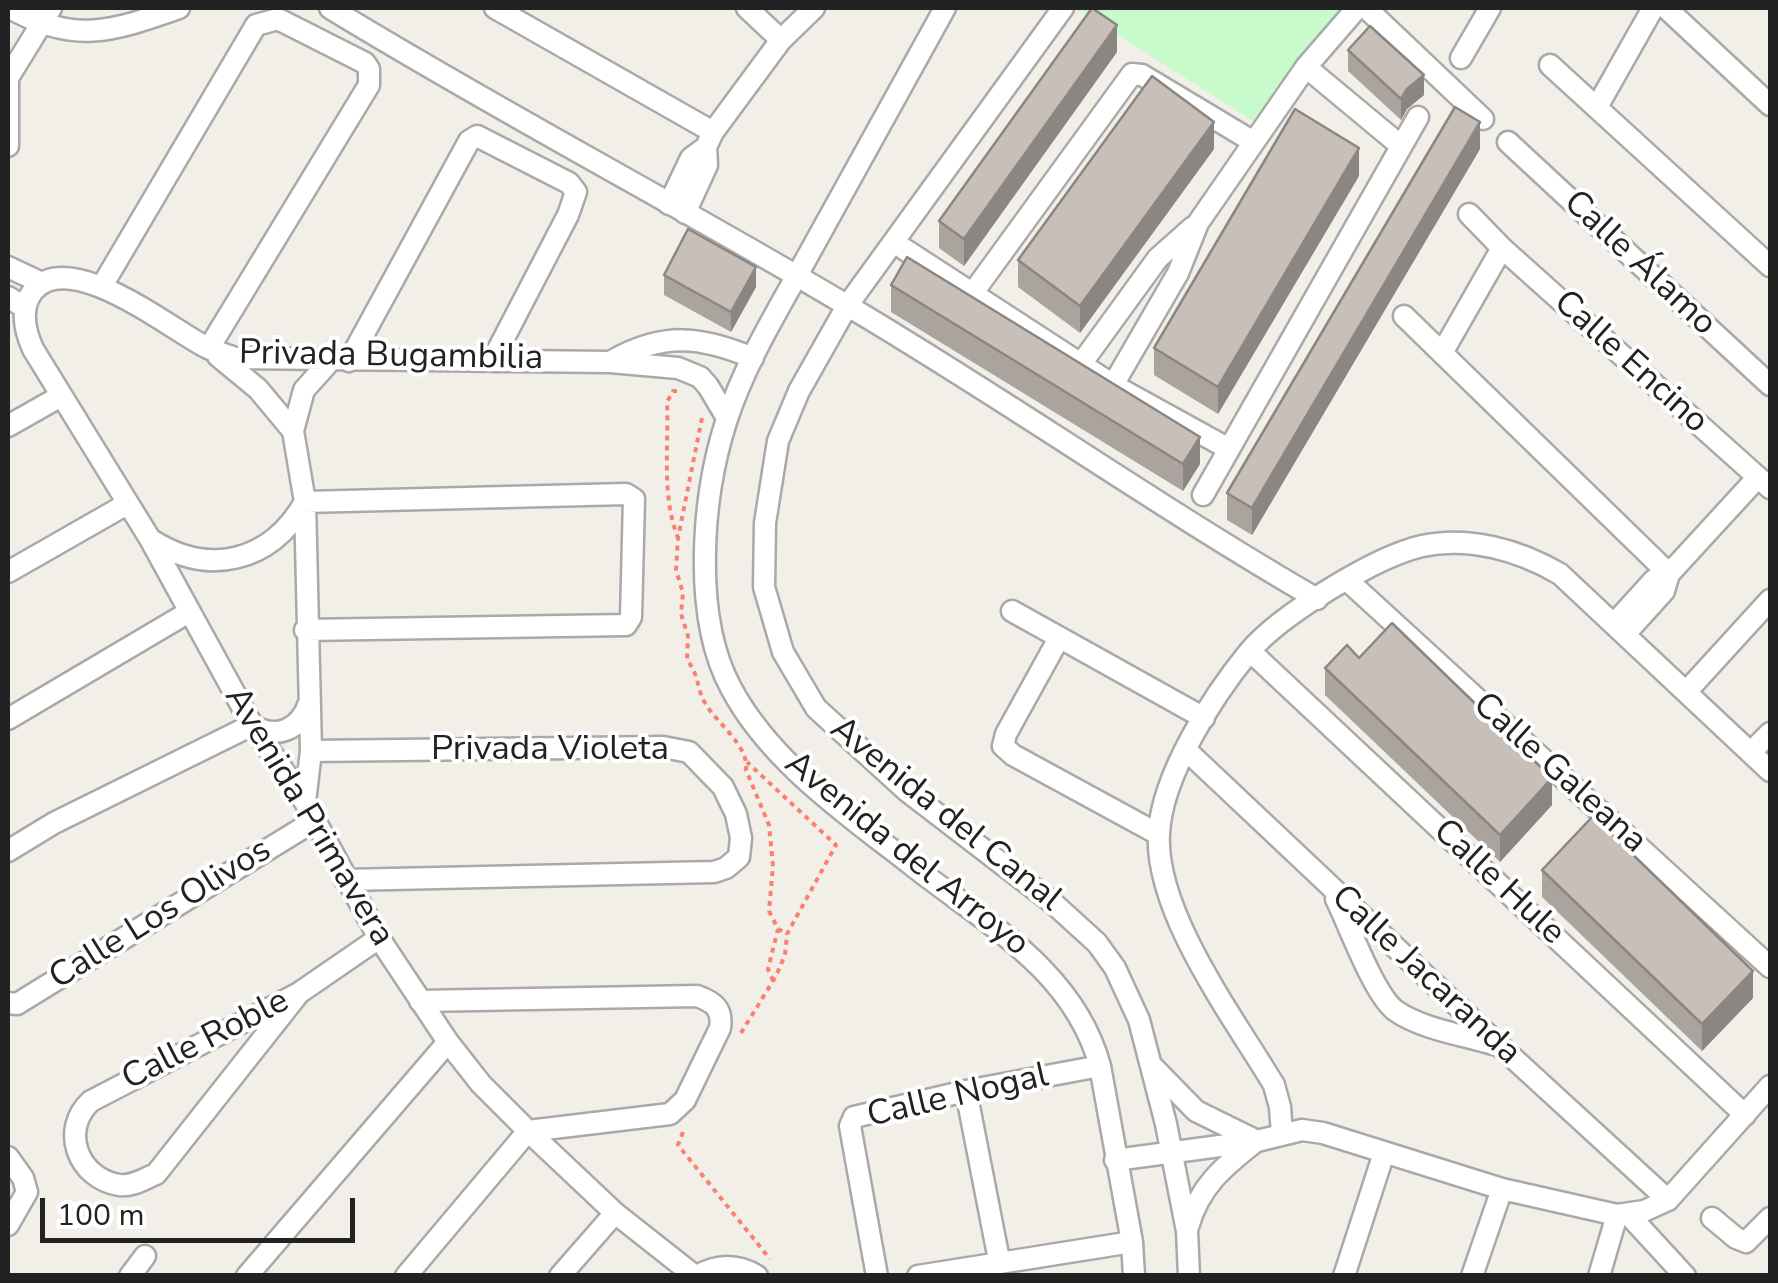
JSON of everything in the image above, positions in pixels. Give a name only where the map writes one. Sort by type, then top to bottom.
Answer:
[{"type":"street","points":[[10,8],[45,16],[63,30],[100,30],[132,24],[179,8]]},
{"type":"street","points":[[330,8],[438,74],[847,306],[1317,600]]},
{"type":"street","points":[[495,8],[709,139]]},
{"type":"street","points":[[747,8],[781,40]]},
{"type":"street","points":[[677,208],[692,158],[781,40],[814,8]]},
{"type":"street","name":"Avenida del Arroyo","points":[[945,8],[753,358],[727,418],[709,504],[706,567],[710,630],[731,688],[765,736],[803,776],[1035,959],[1078,1012],[1100,1066],[1132,1242],[1134,1276]]},
{"type":"street","name":"Avenida del Canal","points":[[1063,8],[847,306],[799,391],[778,441],[765,523],[764,587],[783,652],[816,708],[906,791],[1053,902],[1097,943],[1127,989],[1166,1124],[1187,1231],[1189,1276]]},
{"type":"street","points":[[1113,385],[1178,273],[1198,222],[1306,66],[1357,8]]},
{"type":"street","points":[[1366,8],[1483,119]]},
{"type":"street","points":[[1461,58],[1490,8]]},
{"type":"street","points":[[1597,107],[1654,8]]},
{"type":"street","points":[[1666,8],[1770,104]]},
{"type":"street","points":[[8,146],[8,77],[45,16]]},
{"type":"street","points":[[102,286],[256,25],[278,18],[365,63],[369,69],[368,85],[208,348],[258,389],[293,431]]},
{"type":"street","points":[[1550,65],[1770,266]]},
{"type":"street","points":[[1306,66],[1402,146]]},
{"type":"street","points":[[972,294],[1132,74],[1142,75],[1252,142]]},
{"type":"street","points":[[1203,495],[1418,117]]},
{"type":"street","points":[[309,811],[304,502],[293,431],[304,390],[340,361],[469,142],[477,136],[569,183],[576,192],[568,215],[492,360]]},
{"type":"street","name":"Calle Álamo","points":[[1508,142],[1770,385]]},
{"type":"street","name":"Calle Encino","points":[[1469,214],[1764,483],[1669,574],[1664,591],[1619,629]]},
{"type":"street","points":[[1081,364],[1158,258],[1198,222]]},
{"type":"street","points":[[1442,353],[1502,248]]},
{"type":"street","points":[[904,249],[1113,385],[1229,449]]},
{"type":"street","points":[[8,267],[42,283],[16,302]]},
{"type":"street","name":"Privada Bugambilia","points":[[42,283],[68,278],[102,286],[208,348],[235,358],[610,362],[689,371],[708,386],[727,418]]},
{"type":"street","name":"Avenida Primavera","points":[[16,302],[28,339],[150,538],[252,725],[309,811],[378,938],[448,1042],[481,1084],[528,1132],[615,1213],[696,1276]]},
{"type":"street","points":[[1404,316],[1669,574]]},
{"type":"street","name":"Privada Bugambilia","points":[[610,362],[643,346],[679,340],[716,344],[753,358]]},
{"type":"street","points":[[8,426],[61,396]]},
{"type":"street","points":[[304,502],[626,494],[631,495],[635,504],[631,617],[626,625],[306,630]]},
{"type":"street","points":[[150,538],[191,558],[236,558],[277,538],[304,502]]},
{"type":"street","points":[[8,572],[127,504]]},
{"type":"street","points":[[1282,1134],[1274,1084],[1198,959],[1168,900],[1158,834],[1167,797],[1204,718],[1250,651],[1317,600],[1388,558],[1423,546],[1461,543],[1500,548],[1540,562],[1560,574],[1770,771]]},
{"type":"street","name":"Calle Galeana","points":[[1347,580],[1770,967]]},
{"type":"street","points":[[1686,692],[1770,600]]},
{"type":"street","points":[[1012,611],[1204,718]]},
{"type":"street","points":[[8,719],[189,612]]},
{"type":"street","points":[[1059,638],[1003,746],[1158,834]]},
{"type":"street","name":"Calle Hule","points":[[1250,651],[1745,1115]]},
{"type":"street","points":[[8,850],[54,823],[252,725],[269,732],[288,730],[302,718],[310,702]]},
{"type":"street","points":[[1751,752],[1770,733]]},
{"type":"street","name":"Privada Violeta","points":[[311,751],[663,747],[690,752],[723,787],[736,814],[741,838],[738,857],[714,872],[346,880]]},
{"type":"street","name":"Calle Jacaranda","points":[[1186,750],[1668,1200]]},
{"type":"street","name":"Calle Los Olivos","points":[[8,1003],[17,1004],[309,811]]},
{"type":"street","points":[[1331,888],[1382,996],[1394,1010],[1500,1046]]},
{"type":"street","name":"Calle Roble","points":[[299,994],[156,1174],[120,1185],[99,1177],[85,1164],[75,1148],[74,1129],[83,1108],[91,1101],[299,994],[378,938]]},
{"type":"street","points":[[406,1276],[528,1132],[670,1114],[685,1100],[720,1028],[722,1016],[717,1006],[697,996],[420,1000]]},
{"type":"street","points":[[247,1276],[448,1042]]},
{"type":"street","points":[[1151,1064],[1179,1098],[1196,1111],[1256,1141]]},
{"type":"street","name":"Calle Nogal","points":[[877,1276],[850,1126],[854,1117],[1100,1066]]},
{"type":"street","points":[[1116,1160],[1256,1141],[1302,1130],[1502,1189],[1584,1210],[1622,1214],[1644,1211],[1668,1200],[1770,1086]]},
{"type":"street","points":[[966,1091],[999,1260]]},
{"type":"street","points":[[1187,1231],[1193,1209],[1209,1182],[1256,1141]]},
{"type":"street","points":[[1344,1276],[1384,1153]]},
{"type":"street","points":[[8,1157],[23,1178],[27,1192],[8,1225]]},
{"type":"street","points":[[1472,1276],[1502,1189]]},
{"type":"street","points":[[560,1276],[615,1213]]},
{"type":"street","points":[[1599,1276],[1622,1214]]},
{"type":"street","points":[[1622,1214],[1685,1276]]},
{"type":"street","points":[[1712,1218],[1746,1242],[1770,1218]]},
{"type":"street","points":[[918,1276],[999,1260],[1132,1242]]},
{"type":"street","points":[[130,1276],[145,1256]]},
{"type":"street","points":[[696,1276],[721,1266],[765,1269]]},
{"type":"path","points":[[678,538],[668,514],[667,402],[673,391],[689,390]]},
{"type":"path","points":[[702,408],[678,538],[676,570],[684,594],[681,614],[688,636],[688,660],[697,672],[704,702],[726,728],[746,762],[836,845],[787,934],[785,954],[773,980],[740,1036]]},
{"type":"path","points":[[746,762],[769,825],[774,866],[770,911],[778,928],[787,934]]},
{"type":"path","points":[[773,980],[768,969],[778,928]]},
{"type":"path","points":[[691,1120],[678,1145],[765,1269]]},
{"type":"green space","points":[[1080,8],[1346,8],[1253,121]]},
{"type":"building","points":[[1092,8],[1117,25],[964,239],[939,221]]},
{"type":"building","points":[[1370,26],[1424,75],[1401,99],[1348,50]]},
{"type":"building","points":[[1152,76],[1214,122],[1080,306],[1018,260]]},
{"type":"building","points":[[1455,107],[1480,122],[1252,508],[1227,493]]},
{"type":"building","points":[[1295,109],[1359,148],[1218,387],[1154,348]]},
{"type":"building","points":[[688,229],[756,267],[731,312],[664,275]]},
{"type":"building","points":[[907,257],[1200,437],[1183,464],[891,285]]},
{"type":"building","points":[[1392,623],[1552,778],[1500,835],[1325,668],[1347,645],[1359,658]]},
{"type":"building","points":[[1593,816],[1753,971],[1702,1024],[1542,870]]}]
